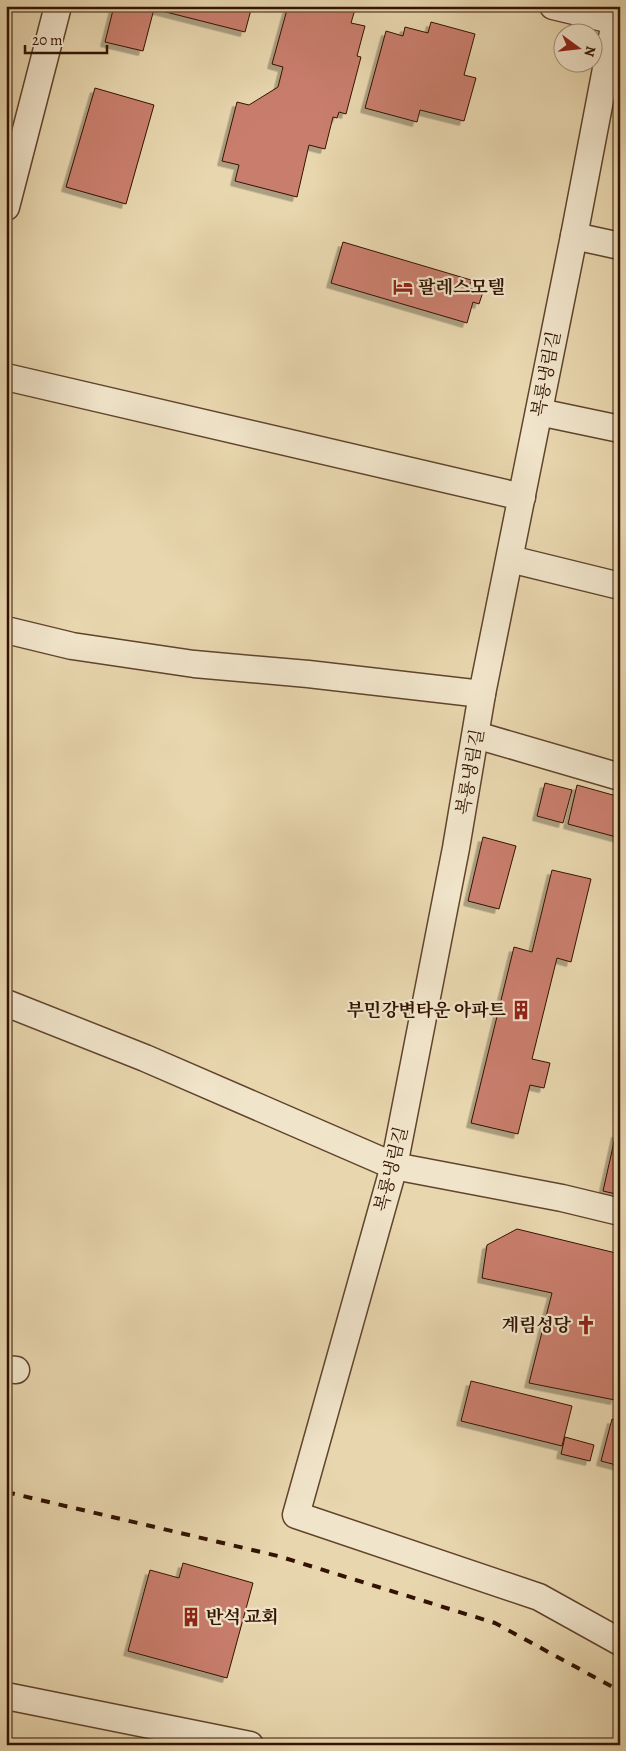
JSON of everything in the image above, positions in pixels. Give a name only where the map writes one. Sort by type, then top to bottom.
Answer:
[{"type":"street","points":[[6,207],[58,6]]},
{"type":"street","points":[[553,6],[617,16]]},
{"type":"street","name":"복룡냉림길","points":[[617,16],[482,694],[456,848],[394,1166],[296,1515],[539,1597],[620,1642]]},
{"type":"street","points":[[574,236],[620,246]]},
{"type":"street","points":[[6,377],[522,497]]},
{"type":"street","points":[[539,412],[620,429]]},
{"type":"street","points":[[510,559],[620,586]]},
{"type":"street","points":[[6,630],[72,646],[194,664],[308,674],[482,694]]},
{"type":"street","points":[[476,735],[620,777]]},
{"type":"street","points":[[6,1003],[145,1058],[394,1166],[554,1197],[620,1212]]},
{"type":"street","points":[[6,1696],[250,1745]]},
{"type":"building","points":[[114,6],[252,6],[245,32],[154,9],[143,51],[105,42]]},
{"type":"building","points":[[288,6],[356,6],[351,23],[365,26],[357,56],[361,57],[346,114],[339,112],[337,118],[333,117],[325,149],[309,145],[297,197],[235,181],[239,165],[222,161],[237,102],[249,105],[278,87],[283,67],[272,64]]},
{"type":"building","points":[[431,22],[475,34],[464,75],[476,78],[464,121],[420,110],[417,122],[365,108],[386,31],[403,36],[405,27],[428,33]]},
{"type":"building","points":[[95,88],[154,105],[126,204],[66,187]]},
{"type":"building","points":[[343,242],[471,280],[469,288],[483,292],[479,304],[473,302],[467,323],[331,283]]},
{"type":"building","points":[[545,783],[572,790],[563,823],[537,816]]},
{"type":"building","points":[[577,785],[620,797],[620,838],[568,824]]},
{"type":"building","points":[[483,837],[516,846],[499,909],[468,901]]},
{"type":"building","name":"부민강변타운 아파트","points":[[552,870],[591,879],[571,962],[557,958],[532,1059],[550,1063],[544,1088],[530,1085],[518,1134],[471,1123],[514,947],[532,952]]},
{"type":"building","points":[[616,1133],[620,1134],[620,1195],[603,1191]]},
{"type":"building","points":[[517,1229],[620,1254],[620,1383],[615,1400],[529,1383],[552,1293],[482,1278],[487,1245]]},
{"type":"building","points":[[471,1381],[572,1406],[562,1446],[461,1421]]},
{"type":"building","points":[[620,1417],[620,1466],[601,1461],[612,1419],[619,1421]]},
{"type":"building","points":[[565,1437],[594,1445],[590,1461],[561,1454]]},
{"type":"building","name":"반석 교회","points":[[183,1563],[253,1583],[227,1678],[128,1651],[150,1570],[179,1578]]},
{"type":"railway","points":[[6,1492],[278,1556],[495,1623],[620,1691]]},
{"type":"place","name":"팔레스모텔","points":[[403,287]]},
{"type":"place","name":"부민강변타운 아파트","points":[[521,1010]]},
{"type":"place","name":"계림성당","points":[[586,1325]]},
{"type":"place","name":"반석 교회","points":[[191,1617]]}]
